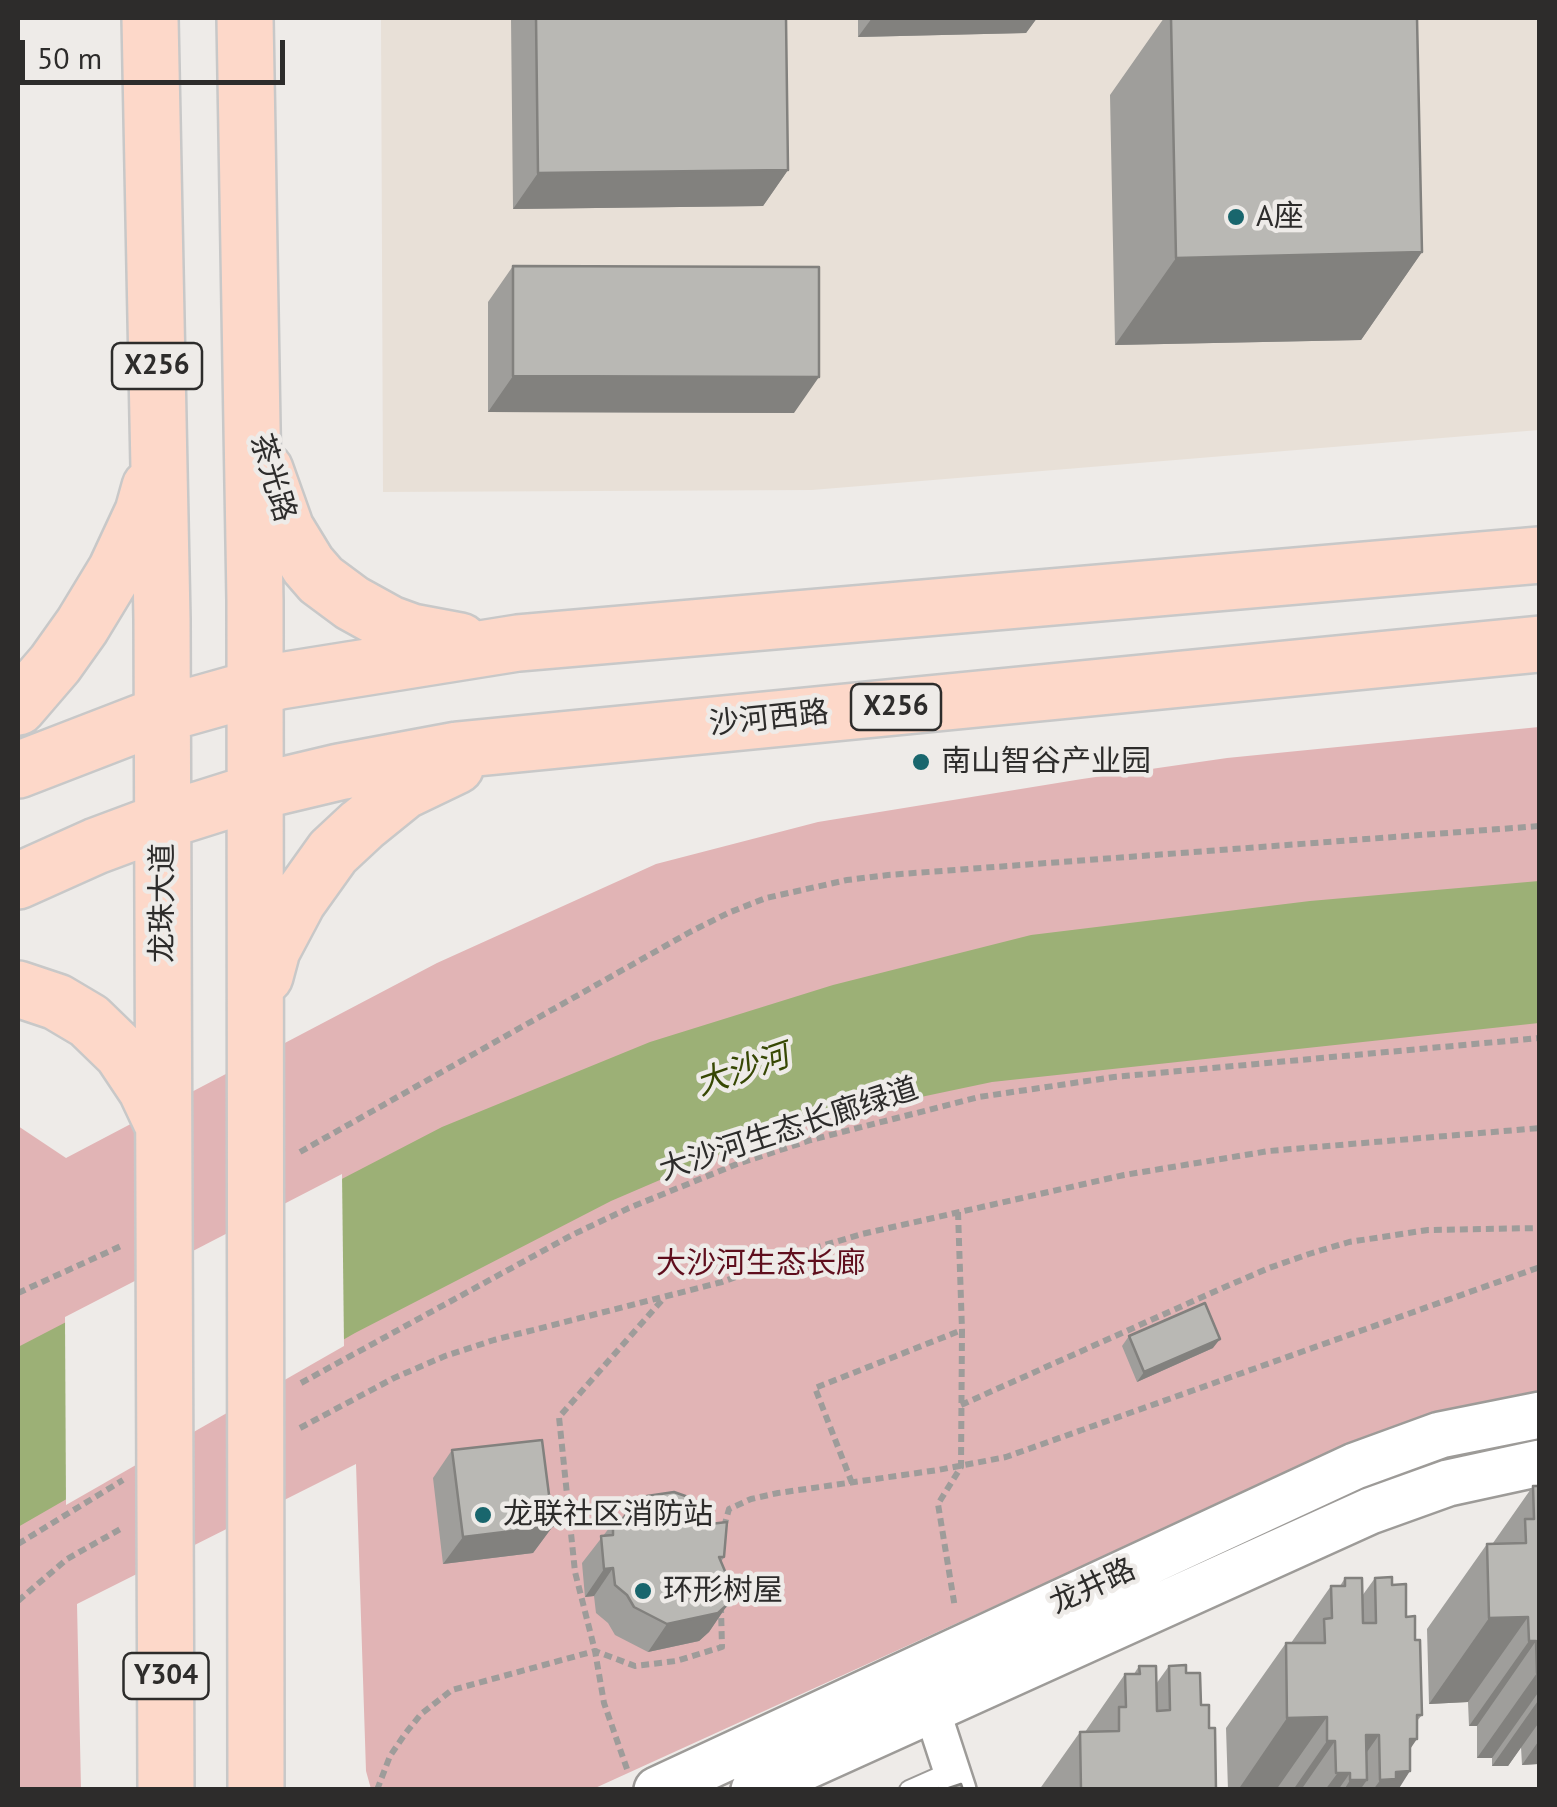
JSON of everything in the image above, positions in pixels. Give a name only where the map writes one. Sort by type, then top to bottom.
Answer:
[{"type":"main road","name":"龙珠大道","points":[[150,18],[163,714],[164,1127],[151,1541],[166,1790]]},
{"type":"main road","points":[[245,18],[252,394],[260,1774]]},
{"type":"main road","name":"茶光路","points":[[252,394],[260,450],[277,509],[297,547],[321,580],[370,614],[412,632],[462,641],[518,643]]},
{"type":"main road","points":[[18,707],[55,664],[116,570],[144,512],[159,450]]},
{"type":"main road","points":[[18,770],[163,714],[254,688],[336,670],[518,643],[1540,555]]},
{"type":"main road","name":"沙河西路","points":[[18,881],[96,846],[255,792],[458,750],[1540,644]]},
{"type":"main road","points":[[255,1012],[272,950],[298,901],[333,852],[404,791],[449,768],[510,745]]},
{"type":"main road","points":[[18,989],[57,1002],[89,1021],[122,1053],[146,1089],[164,1127]]},
{"type":"street","name":"龙井路","points":[[754,1790],[925,1689],[961,1648],[1355,1466],[1440,1435],[1540,1415]]},
{"type":"street","name":"龙井路","points":[[643,1781],[925,1689],[1448,1483],[1540,1463]]},
{"type":"street","points":[[925,1689],[955,1780]]},
{"type":"lane","points":[[909,1790],[955,1780]]},
{"type":"path","points":[[285,1161],[690,932],[766,898],[888,875],[1540,826]]},
{"type":"path","name":"大沙河生态长廊绿道","points":[[299,1384],[600,1221],[737,1164],[810,1140],[979,1096],[1114,1077],[1540,1038]]},
{"type":"path","points":[[292,1432],[445,1356],[722,1282],[811,1249],[958,1212],[1124,1175],[1270,1150],[1540,1128]]},
{"type":"path","points":[[958,1212],[962,1330],[960,1467],[938,1504],[961,1648]]},
{"type":"path","points":[[960,1405],[1218,1290],[1309,1254],[1350,1242],[1428,1230],[1540,1228]]},
{"type":"path","points":[[18,1293],[126,1244]]},
{"type":"path","points":[[721,1536],[729,1509],[752,1499],[1006,1457],[1540,1266]]},
{"type":"path","points":[[643,1781],[604,1703],[575,1572],[559,1417],[663,1298]]},
{"type":"path","points":[[852,1483],[816,1388],[962,1330]]},
{"type":"path","points":[[18,1544],[128,1478]]},
{"type":"path","points":[[18,1600],[67,1559],[151,1541]]},
{"type":"path","points":[[377,1790],[397,1745],[421,1714],[452,1690],[595,1651],[635,1666],[676,1662],[722,1647],[719,1596]]},
{"type":"shaded area","points":[[381,18],[1539,18],[1539,430],[812,490],[383,492]]},
{"type":"green space","name":"大沙河生态长廊","points":[[1539,727],[1539,1391],[1414,1423],[1337,1450],[593,1789],[371,1789],[366,1771],[356,1464],[77,1604],[81,1789],[18,1789],[18,1126],[66,1158],[437,963],[656,864],[818,822],[1082,779],[1227,758]]},
{"type":"water","name":"大沙河","points":[[1539,881],[1539,1023],[992,1082],[788,1125],[611,1201],[355,1333],[18,1527],[18,1347],[442,1127],[650,1042],[833,985],[1031,935],[1310,901]]},
{"type":"pier","points":[[342,1174],[344,1346],[66,1505],[65,1317]]},
{"type":"building","points":[[536,18],[786,18],[788,170],[538,173]]},
{"type":"building","points":[[1171,18],[1417,18],[1422,252],[1176,258]]},
{"type":"building","points":[[513,266],[819,267],[819,377],[513,376]]},
{"type":"building","points":[[1205,1303],[1220,1339],[1144,1372],[1129,1336]]},
{"type":"building","points":[[542,1440],[553,1526],[463,1537],[452,1450]]},
{"type":"building","points":[[1533,1486],[1540,1486],[1540,1673],[1536,1641],[1529,1641],[1528,1617],[1489,1618],[1487,1544],[1526,1543],[1525,1519],[1534,1519]]},
{"type":"building","name":"环形树屋","points":[[674,1492],[701,1506],[710,1524],[727,1522],[724,1557],[719,1557],[730,1583],[728,1604],[718,1613],[667,1624],[634,1607],[615,1585],[613,1568],[604,1569],[601,1536],[613,1535],[613,1523],[620,1522],[636,1502],[647,1496]]},
{"type":"building","points":[[1392,1577],[1392,1585],[1406,1584],[1406,1617],[1415,1616],[1415,1640],[1420,1640],[1422,1715],[1417,1715],[1417,1739],[1410,1739],[1410,1771],[1396,1772],[1396,1779],[1380,1780],[1379,1735],[1366,1735],[1367,1780],[1350,1780],[1350,1773],[1336,1773],[1335,1741],[1327,1741],[1327,1717],[1287,1718],[1286,1643],[1325,1643],[1324,1619],[1332,1618],[1331,1586],[1345,1586],[1345,1578],[1362,1578],[1363,1623],[1376,1623],[1375,1578]]},
{"type":"building","points":[[1186,1665],[1186,1673],[1200,1673],[1201,1705],[1209,1705],[1209,1728],[1215,1728],[1216,1790],[1081,1790],[1080,1732],[1119,1731],[1119,1707],[1126,1707],[1125,1674],[1140,1674],[1139,1666],[1156,1666],[1157,1711],[1170,1710],[1169,1666]]},
{"type":"place","name":"A座","points":[[1236,217]]},
{"type":"place","name":"南山智谷产业园","points":[[921,762]]},
{"type":"place","name":"龙联社区消防站","points":[[483,1515]]},
{"type":"place","name":"环形树屋","points":[[643,1591]]}]
